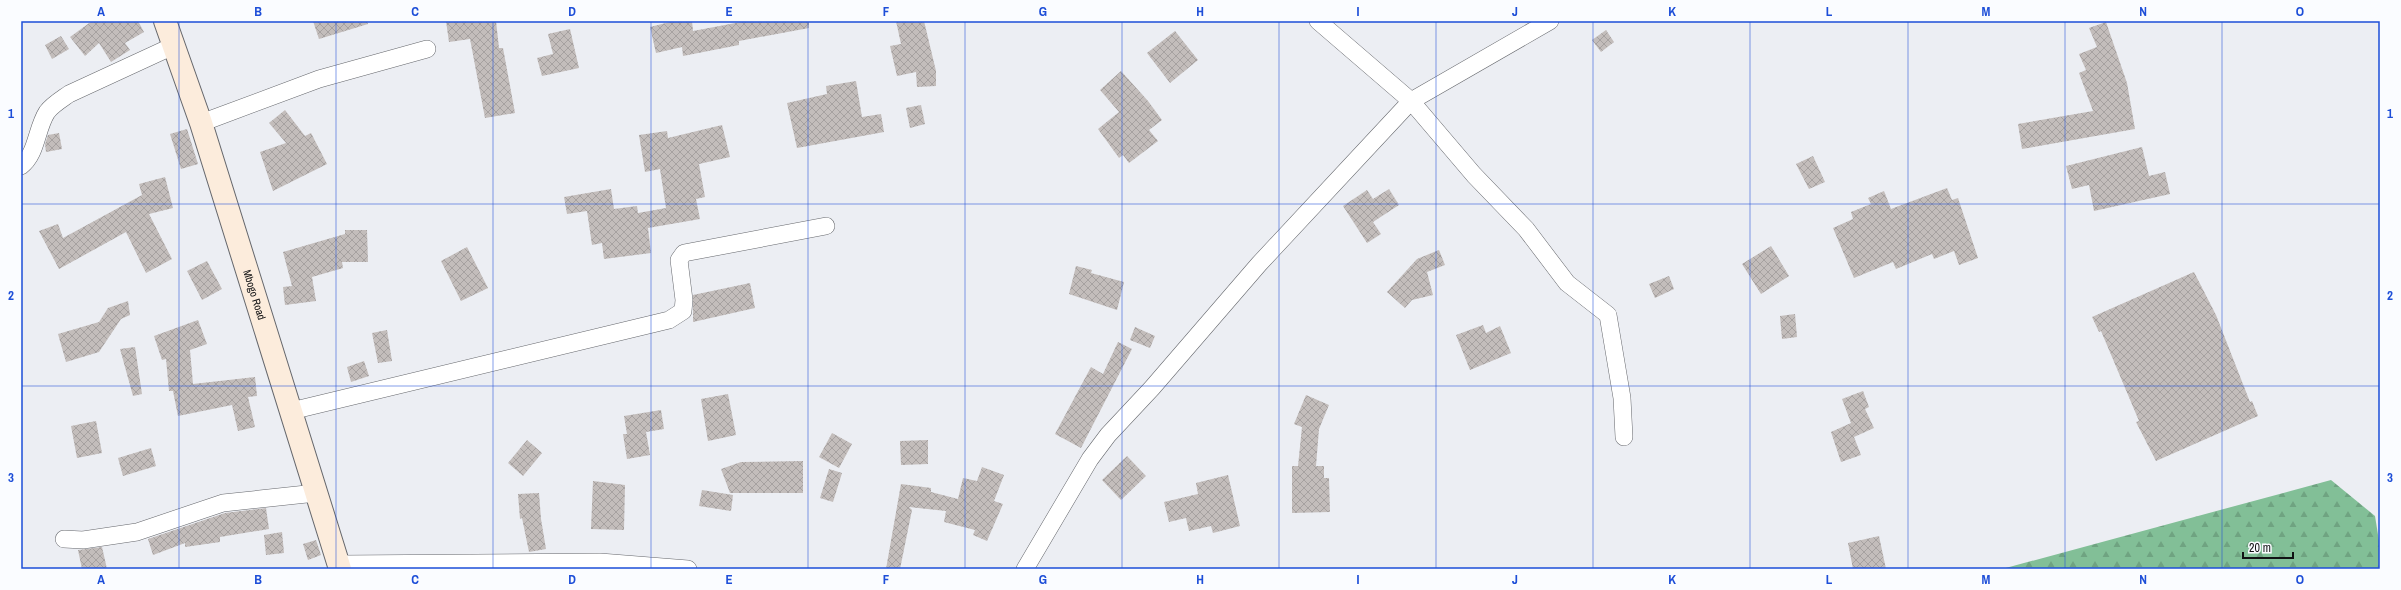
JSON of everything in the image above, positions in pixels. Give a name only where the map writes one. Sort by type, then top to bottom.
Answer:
[{"type":"main road","name":"Mbogo Road","points":[[166,21],[173,46],[202,123],[316,493],[340,566]]},
{"type":"street","points":[[1318,21],[1411,101],[1474,175],[1526,228],[1567,283],[1608,315],[1622,398],[1624,437]]},
{"type":"street","points":[[1026,569],[1090,459],[1108,435],[1152,388],[1259,264],[1411,101],[1550,21]]},
{"type":"street","points":[[21,166],[29,159],[47,113],[58,102],[69,94],[173,46]]},
{"type":"street","points":[[202,123],[318,79],[427,49]]},
{"type":"street","points":[[291,411],[669,320],[683,311],[684,300],[679,260],[684,253],[826,226]]},
{"type":"street","points":[[64,539],[83,540],[137,532],[218,504],[316,493]]},
{"type":"street","points":[[340,566],[600,562],[688,569]]},
{"type":"green space","points":[[2331,480],[2375,516],[2380,547],[2380,569],[2002,569]]},
{"type":"building","points":[[92,21],[138,21],[144,32],[125,43],[130,50],[111,62],[99,43],[85,56],[70,37]]},
{"type":"building","points":[[313,21],[367,21],[368,24],[319,39]]},
{"type":"building","points":[[446,21],[496,21],[499,48],[503,48],[515,113],[485,118],[470,39],[449,42]]},
{"type":"building","points":[[674,21],[692,21],[693,31],[746,21],[809,21],[809,28],[739,41],[739,45],[683,56],[682,47],[656,53],[650,27]]},
{"type":"building","points":[[896,21],[924,21],[936,71],[936,86],[917,87],[916,72],[897,76],[890,46],[901,44]]},
{"type":"building","points":[[2106,22],[2127,83],[2135,129],[2022,149],[2018,124],[2093,111],[2079,73],[2086,70],[2079,54],[2097,47],[2089,28]]},
{"type":"building","points":[[570,29],[579,68],[542,76],[537,58],[553,54],[548,34]]},
{"type":"building","points":[[1606,30],[1614,42],[1601,52],[1592,40]]},
{"type":"building","points":[[1175,31],[1198,60],[1170,83],[1147,53]]},
{"type":"building","points":[[61,36],[69,49],[52,59],[45,45]]},
{"type":"building","points":[[1121,71],[1148,101],[1162,120],[1149,130],[1158,141],[1129,163],[1123,155],[1119,158],[1098,129],[1119,112],[1100,90]]},
{"type":"building","points":[[856,81],[862,117],[881,114],[884,132],[797,148],[787,103],[827,94],[826,86]]},
{"type":"building","points":[[921,105],[925,124],[910,128],[906,108]]},
{"type":"building","points":[[285,110],[305,136],[311,133],[327,164],[273,191],[260,152],[286,143],[269,123]]},
{"type":"building","points":[[722,125],[730,157],[699,164],[705,197],[696,199],[700,219],[648,228],[651,253],[604,259],[602,243],[592,245],[587,211],[567,214],[564,197],[611,189],[614,209],[637,206],[638,213],[666,208],[660,169],[645,172],[639,135],[667,131],[668,138]]},
{"type":"building","points":[[187,129],[198,164],[181,169],[170,134]]},
{"type":"building","points":[[59,133],[62,149],[46,152],[45,144],[48,135]]},
{"type":"building","points":[[2142,147],[2149,176],[2165,172],[2170,194],[2094,211],[2089,185],[2072,189],[2066,166]]},
{"type":"building","points":[[1813,156],[1825,182],[1809,189],[1796,164]]},
{"type":"building","points":[[165,177],[173,208],[149,214],[172,259],[146,273],[126,232],[59,269],[39,231],[58,224],[63,238],[142,195],[139,184]]},
{"type":"building","points":[[1947,188],[1952,200],[1958,198],[1978,258],[1959,265],[1954,251],[1934,259],[1932,254],[1896,269],[1893,262],[1854,278],[1833,228],[1853,219],[1851,212],[1871,204],[1868,198],[1884,191],[1891,209]]},
{"type":"building","points":[[1389,189],[1399,205],[1373,222],[1381,234],[1367,243],[1343,206],[1367,190],[1373,199]]},
{"type":"building","points":[[345,230],[367,230],[368,262],[342,262],[343,268],[312,277],[316,301],[285,305],[283,287],[292,286],[283,252],[345,234]]},
{"type":"building","points":[[1771,246],[1789,276],[1761,294],[1742,264]]},
{"type":"building","points":[[467,247],[488,288],[461,301],[441,261]]},
{"type":"building","points":[[1439,250],[1445,265],[1427,272],[1433,295],[1412,300],[1405,308],[1387,292],[1417,259]]},
{"type":"building","points":[[207,261],[222,289],[202,300],[187,271]]},
{"type":"building","points":[[1076,266],[1092,270],[1091,273],[1124,282],[1117,310],[1069,294]]},
{"type":"building","points":[[2194,272],[2216,315],[2250,402],[2252,401],[2258,416],[2156,461],[2136,422],[2139,421],[2101,331],[2099,332],[2092,317]]},
{"type":"building","points":[[1669,276],[1674,289],[1655,298],[1649,284]]},
{"type":"building","points":[[750,283],[755,308],[693,322],[693,295]]},
{"type":"building","points":[[128,301],[130,315],[121,319],[99,352],[66,362],[58,334],[99,322],[108,308]]},
{"type":"building","points":[[1795,314],[1797,337],[1782,339],[1780,316]]},
{"type":"building","points":[[198,320],[207,344],[190,350],[193,384],[255,377],[257,396],[248,397],[255,427],[238,431],[232,405],[178,416],[173,391],[169,391],[166,359],[162,360],[154,336]]},
{"type":"building","points":[[1483,325],[1486,333],[1500,326],[1511,353],[1470,370],[1456,335]]},
{"type":"building","points":[[1135,327],[1155,336],[1150,348],[1130,340]]},
{"type":"building","points":[[387,330],[392,361],[378,363],[372,333]]},
{"type":"building","points":[[1118,342],[1132,349],[1081,448],[1055,434],[1091,367],[1103,374]]},
{"type":"building","points":[[135,347],[142,394],[133,396],[120,349]]},
{"type":"building","points":[[364,361],[369,376],[351,382],[347,367]]},
{"type":"building","points":[[1863,391],[1869,407],[1865,409],[1874,428],[1854,437],[1861,455],[1841,462],[1831,432],[1851,423],[1842,399]]},
{"type":"building","points":[[728,394],[736,435],[708,441],[701,399]]},
{"type":"building","points":[[1306,395],[1329,405],[1319,429],[1316,466],[1324,466],[1324,478],[1329,478],[1330,512],[1292,513],[1292,466],[1298,466],[1302,427],[1294,424]]},
{"type":"building","points":[[661,410],[664,429],[646,432],[650,455],[627,459],[623,434],[627,434],[624,416]]},
{"type":"building","points":[[96,421],[102,453],[77,458],[71,426]]},
{"type":"building","points":[[832,433],[852,444],[839,468],[819,457]]},
{"type":"building","points":[[527,440],[542,453],[523,476],[508,463]]},
{"type":"building","points":[[928,440],[928,464],[901,465],[900,441]]},
{"type":"building","points":[[151,448],[156,466],[123,476],[118,458]]},
{"type":"building","points":[[1127,456],[1146,476],[1121,500],[1102,480]]},
{"type":"building","points":[[803,461],[803,493],[730,493],[721,469],[741,462]]},
{"type":"building","points":[[982,467],[1004,475],[994,501],[1003,504],[987,541],[973,535],[975,530],[944,522],[946,511],[909,507],[912,510],[900,569],[886,569],[901,484],[931,488],[931,492],[958,499],[963,478],[977,481]]},
{"type":"building","points":[[829,469],[842,473],[833,502],[820,498]]},
{"type":"building","points":[[1228,475],[1240,526],[1213,533],[1211,526],[1189,531],[1186,518],[1169,522],[1164,502],[1198,494],[1196,483]]},
{"type":"building","points":[[593,481],[625,485],[624,530],[591,529]]},
{"type":"building","points":[[702,490],[733,495],[731,511],[699,506]]},
{"type":"building","points":[[539,493],[541,519],[546,549],[529,552],[522,518],[520,519],[518,494]]},
{"type":"building","points":[[266,508],[269,529],[220,537],[220,542],[185,547],[185,543],[153,555],[148,539],[225,513]]},
{"type":"building","points":[[282,532],[284,553],[266,555],[264,535]]},
{"type":"building","points":[[1879,536],[1886,569],[1853,569],[1848,543]]},
{"type":"building","points":[[316,540],[321,555],[308,560],[303,544]]},
{"type":"building","points":[[102,547],[107,569],[82,569],[78,550]]}]
